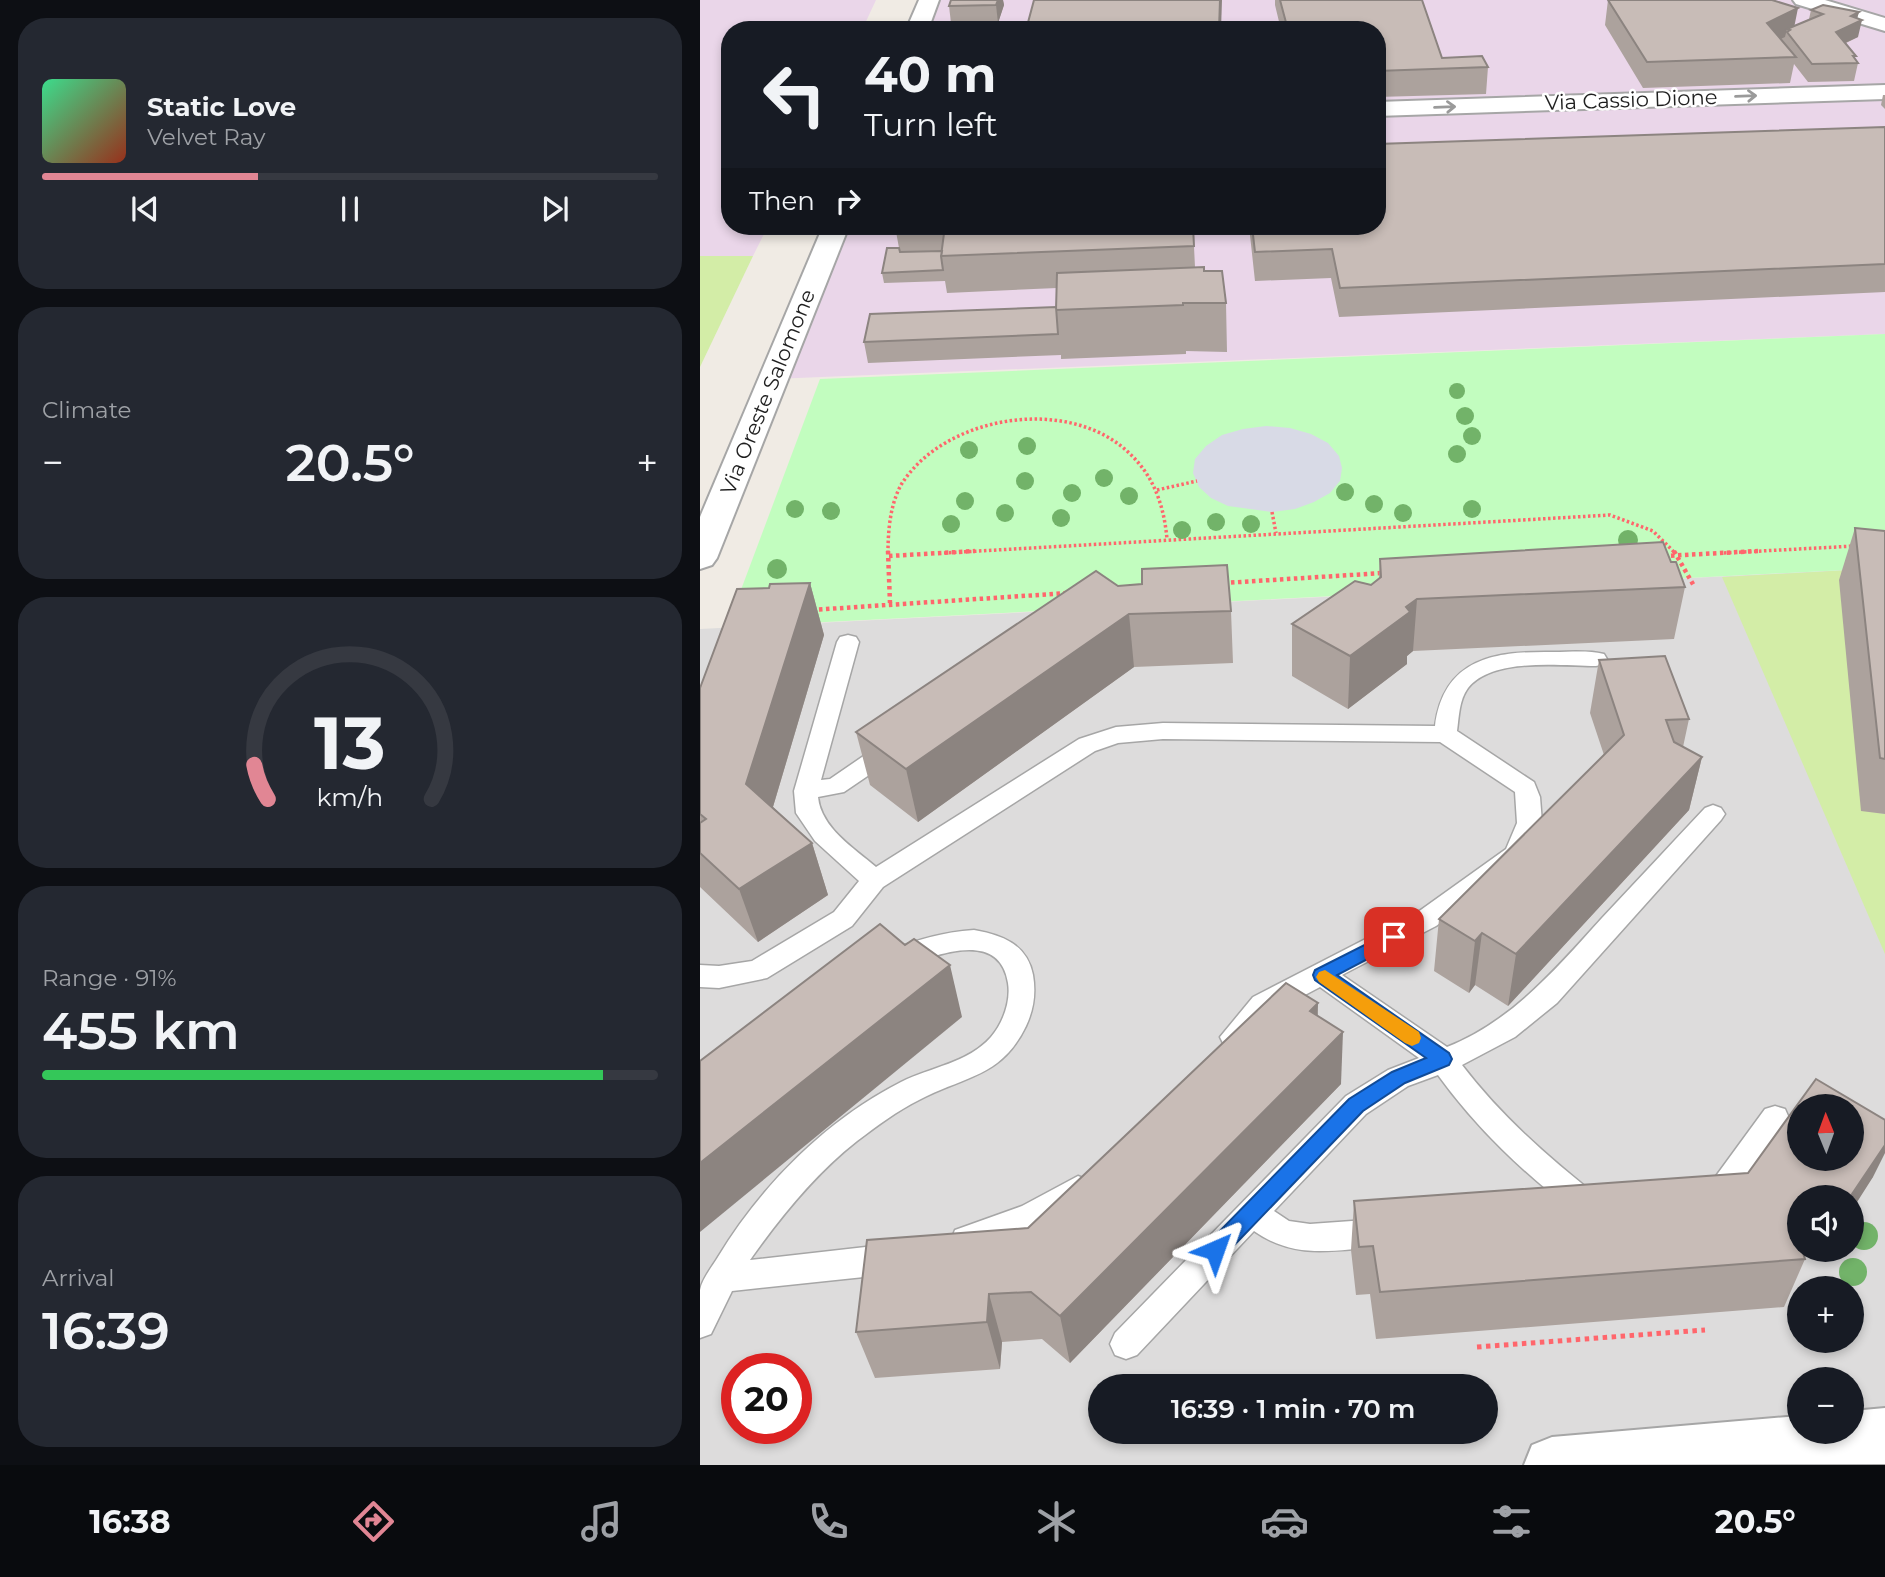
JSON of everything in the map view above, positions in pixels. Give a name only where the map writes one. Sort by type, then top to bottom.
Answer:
[{"type":"street","points":[[921,21],[929,0]]},
{"type":"street","points":[[1803,0],[1885,25]]},
{"type":"street","name":"Via Cassio Dione","points":[[1386,109],[1885,92]]},
{"type":"street","name":"Via Oreste Salomone","points":[[700,558],[832,235]]},
{"type":"street","points":[[1552,1465],[1885,1436]]},
{"type":"lane","points":[[848,642],[806,791],[808,813],[824,835],[874,880]]},
{"type":"lane","points":[[1445,734],[1445,713],[1451,693],[1462,678],[1483,666],[1512,662],[1596,659]]},
{"type":"lane","points":[[700,976],[719,977],[758,971],[843,919],[874,880],[1087,745],[1116,735],[1163,731],[1445,734],[1526,788],[1531,805],[1531,824],[1526,841],[1515,855],[1427,919],[1262,1006],[1244,1023],[1220,1056]]},
{"type":"lane","points":[[806,791],[836,786],[902,741]]},
{"type":"lane","points":[[1126,1343],[1356,1105],[1398,1077],[1465,1052],[1505,1029],[1548,995],[1713,814]]},
{"type":"lane","points":[[700,1322],[746,1238],[817,1158],[874,1114],[910,1091],[982,1060],[1002,1044],[1014,1021],[1022,994],[1022,976],[1017,959],[1006,949],[993,944],[949,942],[928,945],[887,963],[876,971]]},
{"type":"lane","points":[[1322,975],[1443,1059],[1473,1101],[1529,1159],[1606,1214],[1558,1218]]},
{"type":"lane","points":[[1685,1206],[1705,1201],[1726,1185],[1775,1118]]},
{"type":"lane","points":[[945,1246],[978,1237],[1032,1216],[1100,1174]]},
{"type":"lane","points":[[1251,1212],[1283,1234],[1310,1238],[1407,1230]]},
{"type":"lane","points":[[725,1277],[864,1263],[911,1254]]},
{"type":"path","points":[[890,603],[888,528],[901,485],[920,461],[940,443],[959,433],[980,427],[1034,421],[1062,422],[1098,431],[1130,452],[1157,489],[1163,505],[1167,539]]},
{"type":"path","points":[[1157,489],[1197,481]]},
{"type":"path","points":[[1272,512],[1276,533]]},
{"type":"path","points":[[889,556],[1610,515],[1648,527],[1663,537],[1678,555],[1694,586]]},
{"type":"path","points":[[1651,557],[1857,546]]},
{"type":"path","points":[[1223,583],[1389,573]]},
{"type":"path","points":[[810,610],[1071,593]]},
{"type":"path","points":[[1477,1347],[1705,1330]]},
{"type":"shaded area","points":[[700,0],[876,0],[866,21],[721,21],[721,235],[764,235],[753,256],[700,256]]},
{"type":"shaded area","points":[[929,0],[1885,0],[1885,334],[773,379],[832,235],[1386,235],[1386,21],[921,21]]},
{"type":"shaded area","points":[[1266,426],[1290,428],[1311,434],[1328,443],[1339,456],[1342,468],[1340,481],[1330,493],[1295,509],[1272,512],[1228,506],[1211,498],[1199,487],[1193,473],[1195,459],[1206,446],[1222,435]]},
{"type":"shaded area","points":[[1885,568],[1885,1465],[700,1465],[700,629]]},
{"type":"green space","points":[[700,256],[753,256],[700,367]]},
{"type":"green space","points":[[1885,334],[1885,568],[727,627],[820,379]]},
{"type":"green space","points":[[1885,568],[1861,810],[1885,814],[1885,954],[1722,577]]},
{"type":"building","points":[[951,0],[998,0],[996,5],[949,6]]},
{"type":"building","points":[[1034,0],[1220,0],[1219,21],[1028,21]]},
{"type":"building","points":[[1280,0],[1422,0],[1442,58],[1482,56],[1488,67],[1386,71],[1386,21],[1286,21]]},
{"type":"building","points":[[1608,0],[1772,0],[1798,8],[1767,23],[1796,57],[1647,62]]},
{"type":"building","points":[[1823,5],[1859,12],[1851,16],[1862,20],[1836,32],[1856,56],[1853,56],[1858,63],[1812,64],[1787,32],[1790,30],[1787,29],[1823,14],[1811,10]]},
{"type":"building","points":[[1885,127],[1885,264],[1340,288],[1332,249],[1255,252],[1253,235],[1386,235],[1386,144]]},
{"type":"building","points":[[944,235],[1193,235],[1194,246],[941,256]]},
{"type":"building","points":[[887,248],[899,248],[900,252],[942,251],[943,270],[882,273]]},
{"type":"building","points":[[1204,267],[1204,271],[1222,271],[1226,303],[1056,310],[1057,273]]},
{"type":"building","points":[[1056,307],[1058,334],[864,342],[870,314]]},
{"type":"building","points":[[1855,528],[1885,531],[1885,759],[1880,758]]},
{"type":"building","points":[[1663,542],[1671,562],[1676,562],[1685,587],[1417,599],[1406,607],[1410,612],[1350,656],[1292,624],[1355,581],[1371,585],[1381,577],[1380,559]]},
{"type":"building","points":[[1227,565],[1231,611],[1129,614],[906,769],[856,732],[1096,571],[1118,586],[1142,584],[1142,569]]},
{"type":"building","points":[[810,583],[746,784],[812,843],[739,889],[700,853],[700,823],[706,819],[700,814],[700,688],[737,589],[769,588],[770,584]]},
{"type":"building","points":[[1665,656],[1689,719],[1666,720],[1674,742],[1702,757],[1516,954],[1482,933],[1475,941],[1439,919],[1624,735],[1599,660]]},
{"type":"building","points":[[880,924],[905,945],[914,939],[950,965],[700,1163],[700,1061]]},
{"type":"building","points":[[1286,983],[1318,1003],[1310,1011],[1343,1032],[1060,1316],[1031,1292],[989,1294],[987,1322],[856,1332],[867,1240],[1028,1228]]},
{"type":"building","points":[[1816,1079],[1841,1094],[1805,1094]]},
{"type":"building","points":[[1864,1108],[1885,1120],[1885,1145],[1858,1185],[1787,1185],[1787,1260],[1380,1292],[1373,1246],[1359,1247],[1354,1201],[1748,1173],[1787,1119],[1787,1171],[1864,1171]]},
{"type":"slow traffic","points":[[1325,977],[1412,1038]]},
{"type":"route","points":[[1215,1250],[1356,1105],[1398,1077],[1443,1059],[1322,975],[1394,937]]}]
